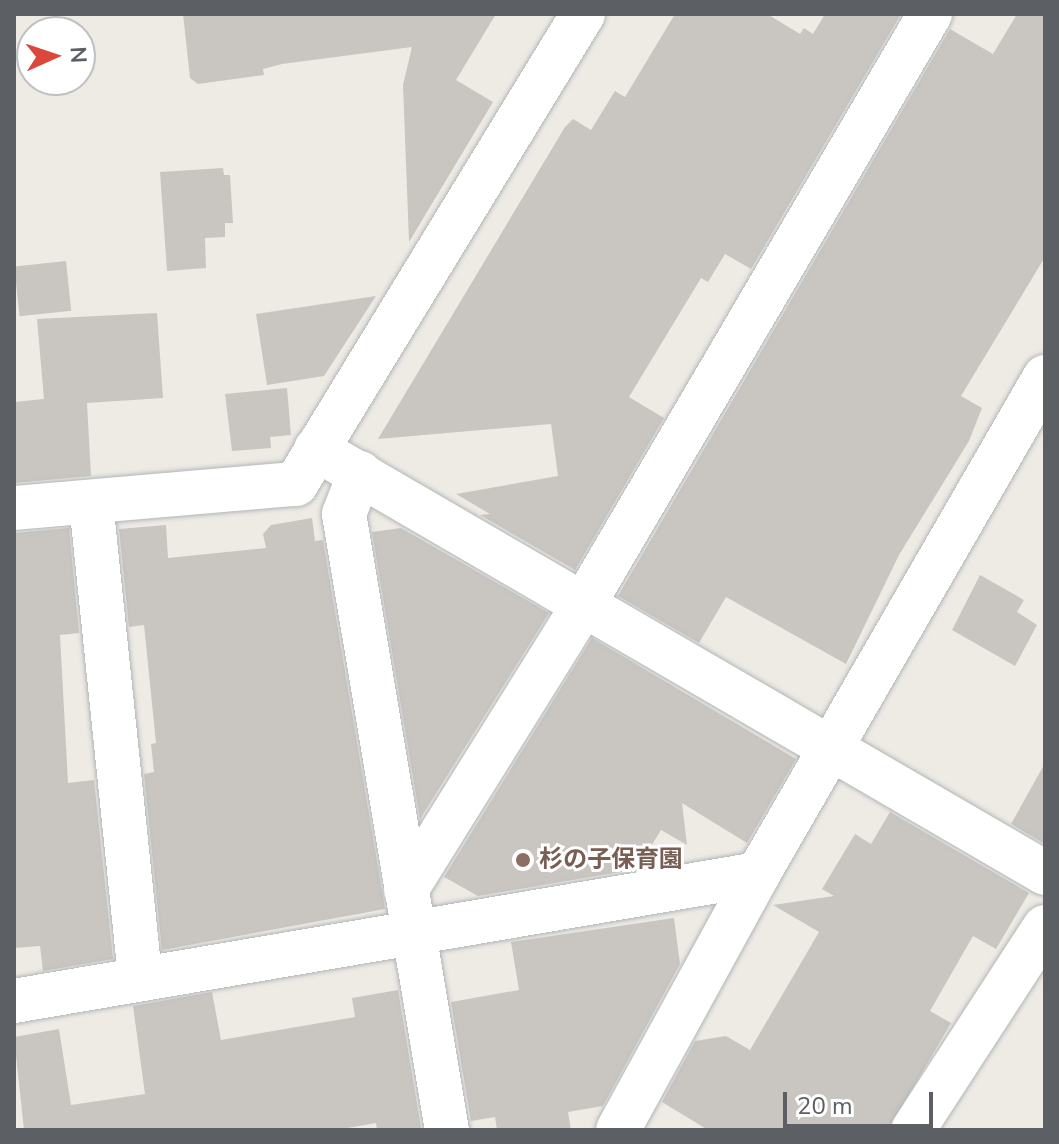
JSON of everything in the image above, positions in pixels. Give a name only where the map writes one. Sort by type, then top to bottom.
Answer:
[{"type":"street","points":[[14,508],[296,484],[583,14]]},
{"type":"street","points":[[406,890],[585,602],[930,14]]},
{"type":"street","points":[[618,1130],[828,749],[1045,377]]},
{"type":"street","points":[[316,449],[585,602],[828,749],[1045,873]]},
{"type":"street","points":[[360,473],[344,514],[447,1130]]},
{"type":"street","points":[[91,502],[140,979]]},
{"type":"street","points":[[14,1001],[758,874]]},
{"type":"street","points":[[913,1130],[1045,927]]},
{"type":"building","points":[[183,14],[496,14],[456,80],[493,102],[409,242],[403,85],[412,47],[282,64],[263,69],[264,75],[198,84],[190,78]]},
{"type":"building","points":[[675,14],[767,14],[800,34],[804,28],[813,34],[825,14],[901,14],[751,269],[725,254],[708,282],[701,278],[629,397],[664,418],[575,570],[480,515],[490,514],[456,494],[558,476],[551,424],[378,439],[565,127],[573,119],[591,130],[615,91],[625,97]]},
{"type":"building","points":[[1017,14],[1045,14],[1045,257],[961,396],[982,408],[969,441],[899,555],[846,664],[726,597],[699,643],[618,596],[950,29],[993,54]]},
{"type":"building","points":[[223,168],[224,175],[230,175],[233,223],[225,223],[225,237],[205,238],[206,268],[167,271],[160,172]]},
{"type":"building","points":[[66,261],[71,311],[20,316],[14,266]]},
{"type":"building","points":[[376,296],[324,376],[267,385],[256,314]]},
{"type":"building","points":[[157,313],[163,398],[87,403],[91,476],[14,483],[14,402],[44,399],[37,319]]},
{"type":"building","points":[[287,388],[291,435],[270,437],[271,448],[232,451],[225,394]]},
{"type":"building","points":[[312,518],[315,541],[323,540],[385,909],[162,950],[144,774],[154,772],[151,744],[156,743],[144,625],[129,627],[119,529],[166,525],[168,558],[266,548],[263,534],[271,525]]},
{"type":"building","points":[[69,528],[79,633],[60,635],[68,783],[94,780],[113,959],[43,971],[40,946],[14,948],[14,533]]},
{"type":"building","points":[[401,528],[549,613],[420,819],[372,532]]},
{"type":"building","points":[[980,575],[1024,600],[1017,612],[1037,625],[1015,666],[952,630]]},
{"type":"building","points":[[592,638],[796,759],[747,843],[682,803],[687,845],[661,830],[637,869],[478,896],[444,877]]},
{"type":"building","points":[[1045,763],[1045,844],[1011,824]]},
{"type":"building","points":[[890,812],[1029,893],[996,949],[973,936],[930,1011],[951,1023],[888,1130],[708,1130],[662,1102],[695,1041],[726,1036],[750,1050],[819,932],[773,905],[834,896],[822,889],[855,834],[871,844]]},
{"type":"building","points":[[674,918],[680,964],[603,1106],[568,1112],[571,1130],[497,1130],[495,1117],[471,1121],[451,1002],[519,990],[511,942]]},
{"type":"building","points":[[398,990],[421,1128],[377,1130],[376,1123],[336,1130],[24,1130],[14,1037],[59,1029],[71,1105],[145,1094],[133,1006],[212,992],[221,1040],[355,1017],[352,998]]},
{"type":"place","name":"杉の子保育園","points":[[523,860]]}]
